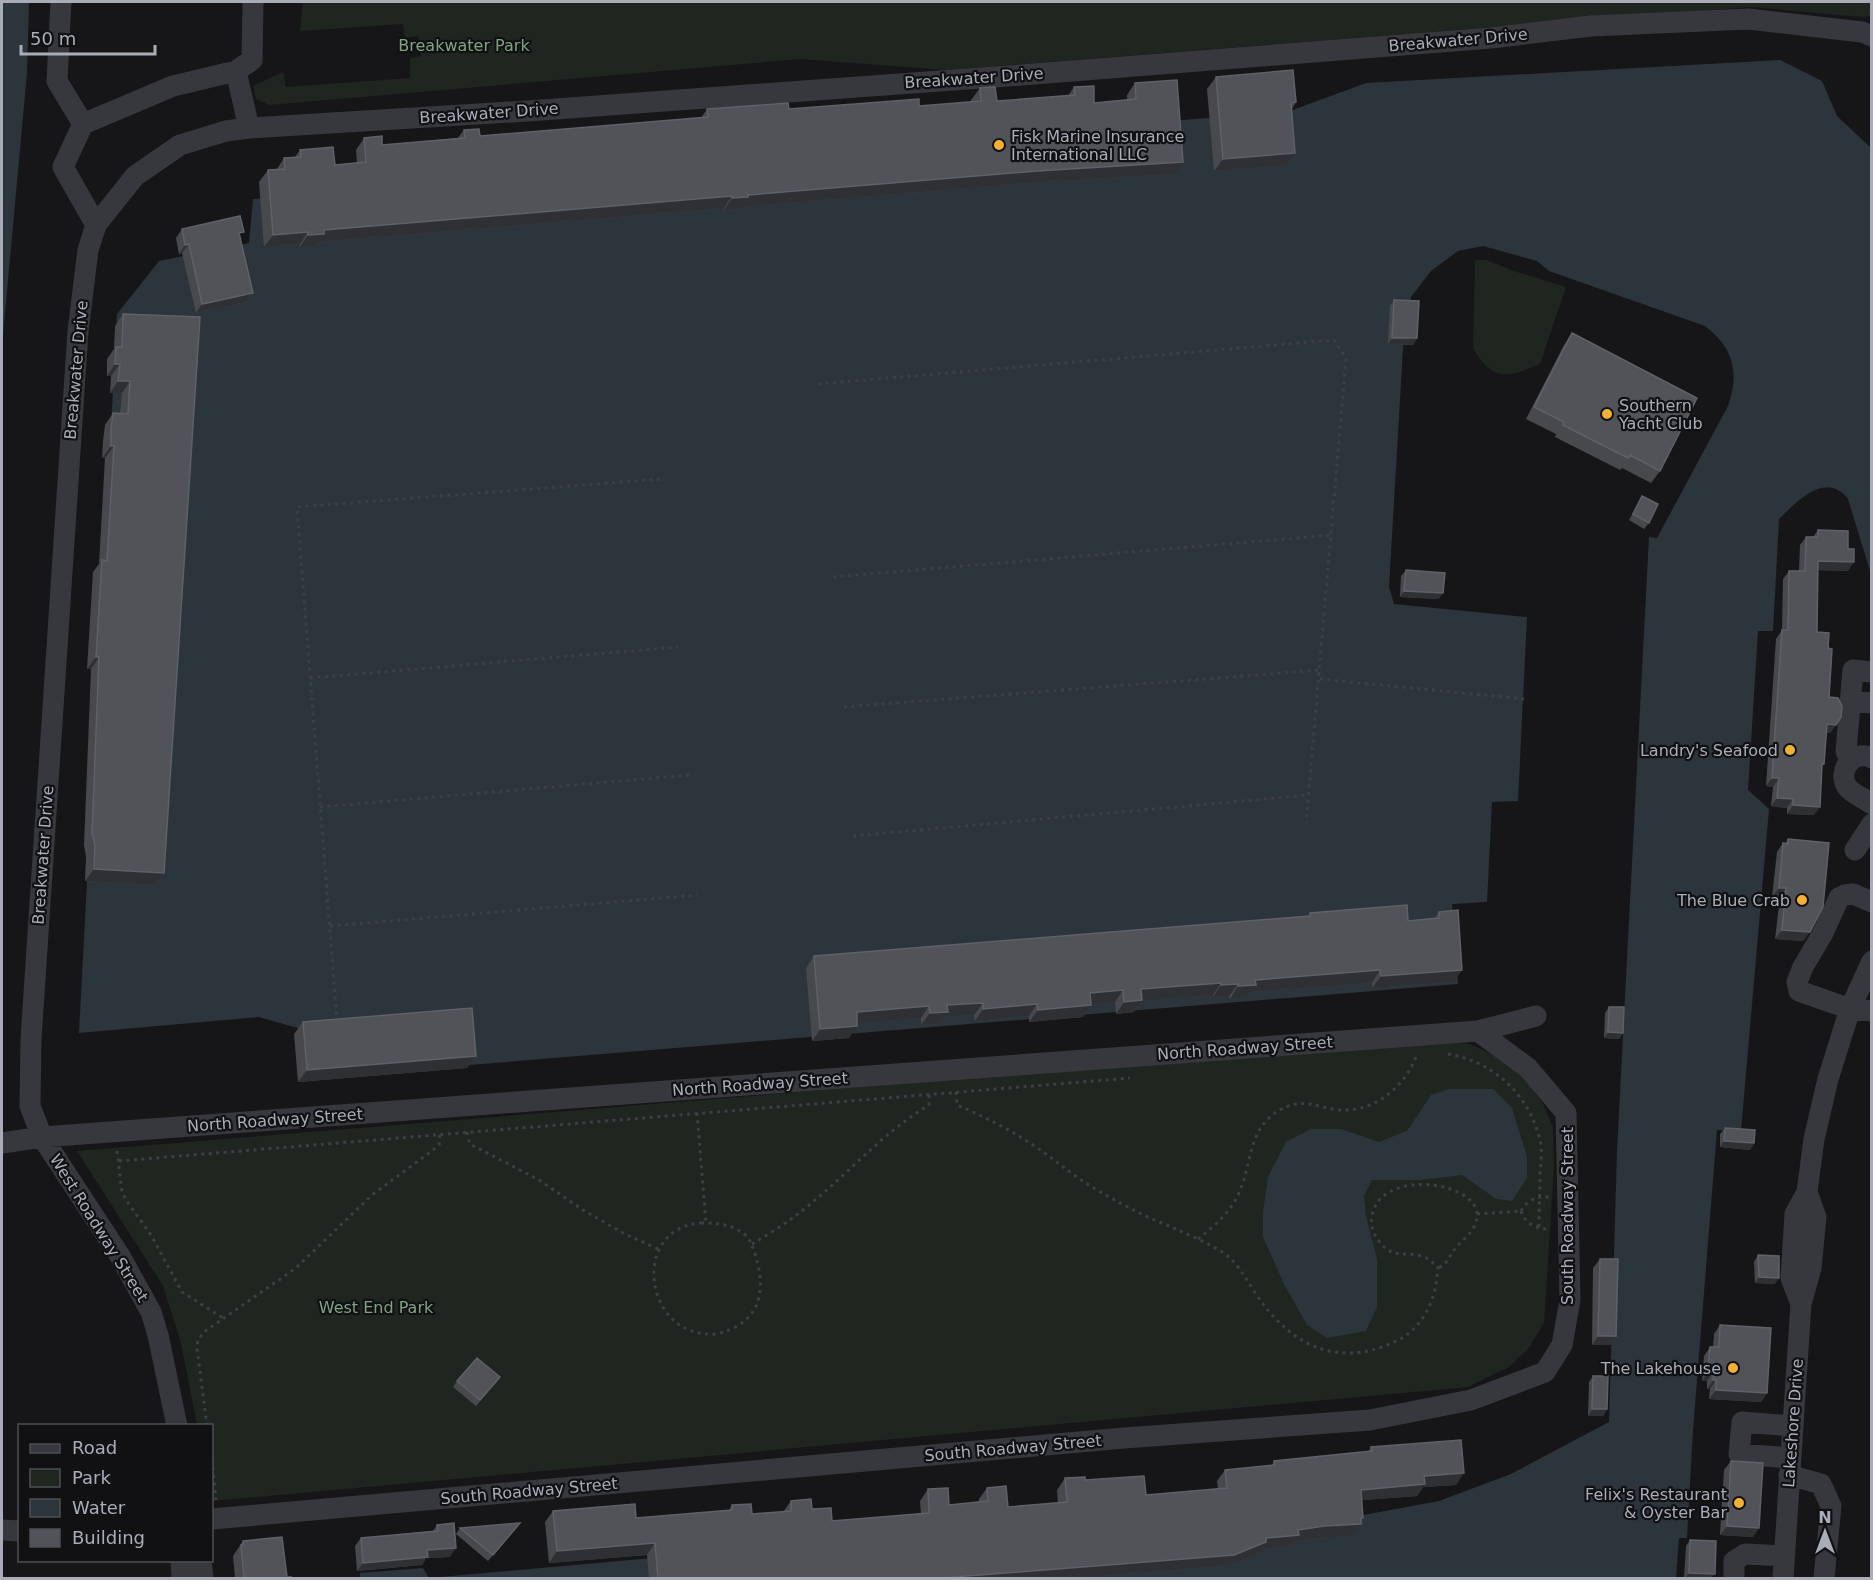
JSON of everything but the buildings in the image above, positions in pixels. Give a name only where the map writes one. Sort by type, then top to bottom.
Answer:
[{"type":"street","points":[[61,2],[57,81],[83,124]]},
{"type":"street","points":[[96,225],[63,167],[83,124],[173,86],[236,71],[252,60],[253,2]]},
{"type":"street","name":"Breakwater Drive","points":[[42,1137],[30,1106],[31,1039],[78,331],[88,250],[96,225],[135,176],[180,145],[226,131],[249,128],[528,111],[996,77],[1491,38],[1592,26],[1748,19],[1862,32],[1872,36]]},
{"type":"street","points":[[236,71],[249,128]]},
{"type":"street","points":[[1850,761],[1846,751],[1853,670],[1872,672]]},
{"type":"street","points":[[1850,701],[1872,703]]},
{"type":"street","points":[[1872,758],[1858,755],[1850,761],[1845,770],[1844,780],[1848,788],[1872,804]]},
{"type":"street","points":[[1855,850],[1872,824]]},
{"type":"street","points":[[1861,1010],[1799,991],[1797,982],[1839,898],[1853,894],[1872,902]]},
{"type":"street","name":"Lakeshore Drive","points":[[1783,1578],[1801,1304],[1791,1278],[1795,1214],[1807,1192],[1814,1139],[1826,1089],[1861,1010],[1872,961]]},
{"type":"street","name":"North Roadway Street","points":[[42,1137],[1478,1031],[1536,1016]]},
{"type":"street","name":"South Roadway Street","points":[[215,1519],[1124,1438],[1370,1420],[1471,1400],[1545,1372],[1562,1345],[1570,1300],[1566,1113],[1528,1068],[1478,1031]]},
{"type":"street","points":[[2,1143],[42,1137]]},
{"type":"street","name":"West Roadway Street","points":[[42,1137],[120,1256],[151,1312],[177,1424]]},
{"type":"street","points":[[1793,1426],[1742,1422],[1739,1454],[1790,1466],[1821,1484],[1831,1506],[1824,1578]]},
{"type":"street","points":[[2,1530],[18,1531]]},
{"type":"street","points":[[1734,1578],[1734,1561],[1745,1554],[1784,1556]]},
{"type":"street","points":[[181,1562],[182,1578]]},
{"type":"street","points":[[201,1562],[203,1578]]},
{"type":"path","points":[[818,384],[1335,340],[1346,359],[1306,824]]},
{"type":"path","points":[[337,1022],[297,507],[662,479]]},
{"type":"path","points":[[833,577],[1332,535]]},
{"type":"path","points":[[310,678],[678,647]]},
{"type":"path","points":[[844,707],[1321,670]]},
{"type":"path","points":[[1320,679],[1524,699]]},
{"type":"path","points":[[320,807],[689,776]]},
{"type":"path","points":[[853,836],[1309,795]]},
{"type":"path","points":[[330,926],[697,895]]},
{"type":"path","points":[[1442,1053],[1460,1056],[1483,1065],[1508,1083],[1521,1097],[1532,1115],[1541,1147],[1539,1229]]},
{"type":"path","points":[[1198,1239],[1233,1205],[1246,1174],[1254,1139],[1271,1116],[1289,1106],[1301,1103],[1340,1110],[1367,1106],[1400,1085],[1417,1054]]},
{"type":"path","points":[[1405,1055],[1424,1054]]},
{"type":"path","points":[[118,1161],[1133,1078]]},
{"type":"path","points":[[956,1092],[957,1105],[1015,1134],[1094,1189],[1135,1211],[1198,1239],[1233,1260],[1271,1314],[1288,1330],[1313,1346],[1342,1354],[1354,1354],[1378,1349],[1402,1339],[1410,1333],[1426,1313],[1432,1300],[1438,1268]]},
{"type":"path","points":[[752,1244],[791,1220],[866,1153],[911,1116],[929,1105],[929,1094]]},
{"type":"path","points":[[697,1113],[706,1223]]},
{"type":"path","points":[[114,1131],[122,1191],[126,1200],[151,1235],[182,1292],[223,1318]]},
{"type":"path","points":[[467,1132],[470,1144],[539,1180],[583,1210],[623,1233],[658,1249]]},
{"type":"path","points":[[207,1424],[197,1348],[198,1340],[204,1332],[296,1268],[354,1211],[439,1145],[440,1134]]},
{"type":"path","points":[[1427,1185],[1446,1188],[1463,1195],[1472,1204],[1477,1214],[1470,1234],[1458,1245],[1444,1265],[1438,1268],[1426,1258],[1398,1255],[1387,1250],[1380,1243],[1374,1234],[1372,1225],[1373,1214],[1383,1196],[1398,1188],[1427,1185]]},
{"type":"path","points":[[1477,1214],[1521,1211],[1528,1202],[1540,1196],[1568,1198]]},
{"type":"path","points":[[1521,1211],[1526,1221],[1539,1229],[1568,1230]]},
{"type":"path","points":[[696,1223],[724,1224],[736,1229],[752,1244],[760,1272],[760,1295],[756,1309],[740,1324],[728,1331],[713,1334],[683,1327],[671,1319],[662,1308],[655,1286],[655,1268],[658,1249],[665,1238],[675,1231],[696,1223]]},
{"type":"path","points":[[213,1480],[215,1519]]},
{"type":"green space","name":"Breakwater Park","points":[[303,2],[1871,2],[1871,16],[1751,7],[946,70],[801,59],[269,105],[256,99],[253,86],[283,72],[286,87],[410,78],[410,58],[421,56],[418,36],[405,38],[403,24],[300,31]]},
{"type":"green space","points":[[1475,260],[1486,260],[1566,287],[1540,364],[1518,372],[1502,374],[1487,367],[1473,348]]},
{"type":"green space","name":"West End Park","points":[[1437,1040],[1469,1044],[1519,1070],[1543,1104],[1553,1127],[1554,1169],[1544,1323],[1528,1349],[1509,1367],[1468,1387],[213,1501],[213,1424],[197,1424],[181,1343],[163,1286],[77,1151]]},
{"type":"water","points":[[2,2],[29,2],[27,73],[2,346]]},
{"type":"water","points":[[1780,60],[1822,81],[1837,116],[1871,148],[1871,574],[1848,499],[1839,491],[1821,488],[1812,492],[1779,519],[1773,631],[1758,631],[1748,790],[1769,809],[1741,1131],[1717,1130],[1693,1430],[1687,1538],[1679,1538],[1676,1578],[429,1578],[641,1559],[1264,1526],[1358,1516],[1439,1501],[1511,1474],[1609,1422],[1617,1151],[1649,537],[1657,538],[1728,406],[1732,394],[1732,361],[1722,343],[1705,326],[1549,271],[1537,261],[1483,246],[1458,251],[1431,271],[1411,297],[1403,348],[1389,587],[1394,604],[1527,617],[1518,801],[1492,802],[1487,902],[1452,904],[1458,984],[469,1065],[301,1029],[259,1017],[79,1033],[117,314],[159,261],[249,243],[253,199],[1290,111],[1366,83]]},
{"type":"water","points":[[1449,1089],[1493,1089],[1512,1108],[1527,1157],[1527,1178],[1512,1201],[1496,1199],[1462,1175],[1421,1180],[1372,1180],[1364,1196],[1366,1216],[1377,1259],[1377,1307],[1366,1331],[1327,1338],[1307,1325],[1284,1284],[1263,1237],[1263,1212],[1268,1177],[1286,1142],[1311,1129],[1341,1129],[1379,1142],[1407,1131],[1431,1095]]},
{"type":"water","points":[[423,1568],[429,1578],[360,1578],[360,1573]]},
{"type":"place","name":"Fisk Marine Insurance International LLC","points":[[999,145]]},
{"type":"place","name":"Southern Yacht Club","points":[[1607,414]]},
{"type":"place","name":"Landry's Seafood","points":[[1790,750]]},
{"type":"place","name":"The Blue Crab","points":[[1802,900]]},
{"type":"place","name":"The Lakehouse","points":[[1733,1368]]},
{"type":"place","name":"Felix's Restaurant & Oyster Bar","points":[[1739,1503]]}]
